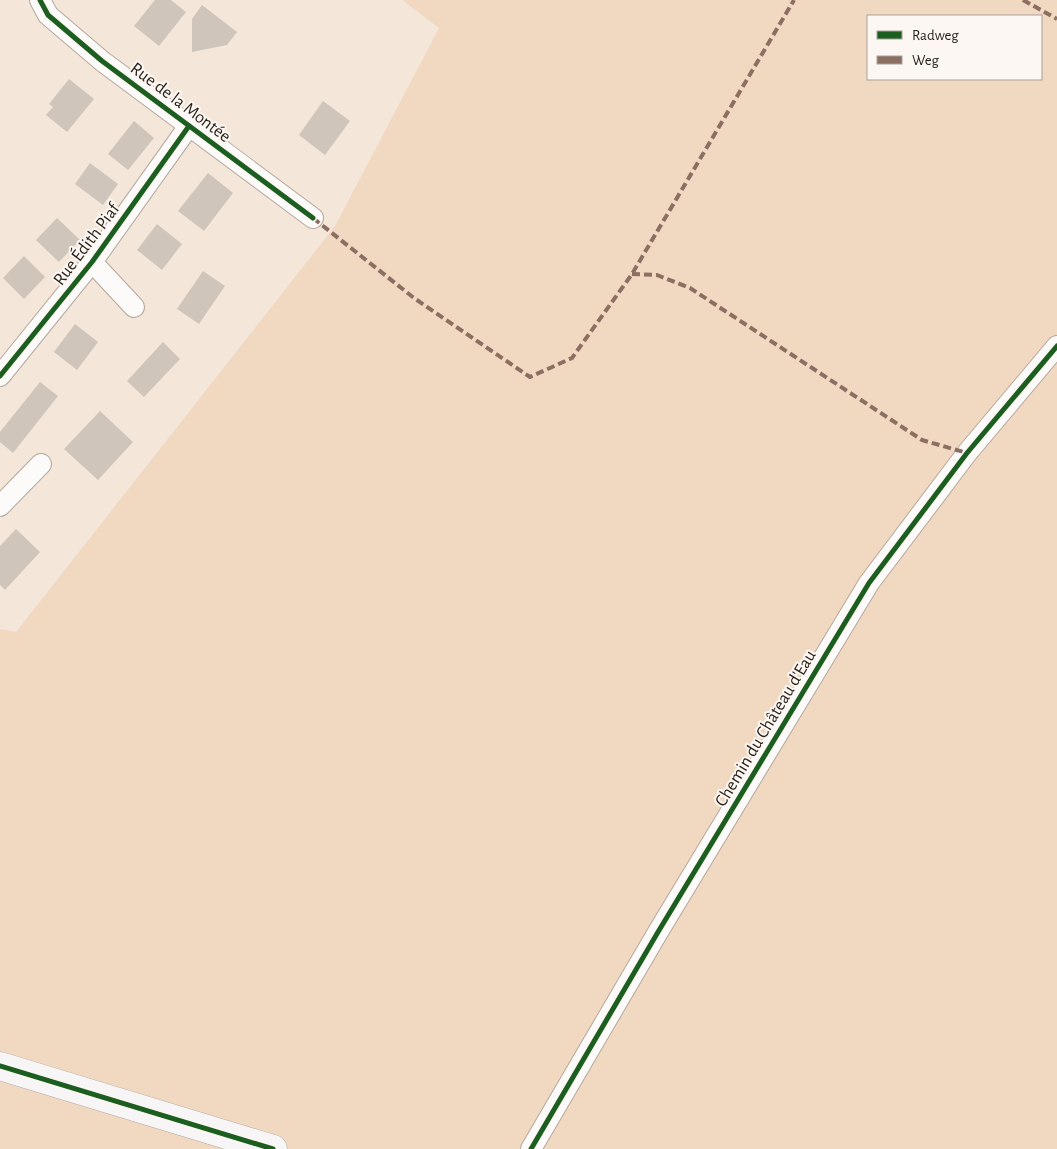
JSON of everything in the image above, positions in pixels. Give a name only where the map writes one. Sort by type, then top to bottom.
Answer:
[{"type":"street","name":"Rue de la Montée","points":[[40,0],[48,15],[95,55],[313,218]]},
{"type":"street","name":"Rue Édith Piaf","points":[[0,376],[92,262],[189,126]]},
{"type":"street","points":[[92,262],[134,307]]},
{"type":"street","name":"Chemin du Château d'Eau","points":[[531,1149],[658,932],[869,583],[966,453],[1057,346]]},
{"type":"street","points":[[0,506],[42,464]]},
{"type":"street","points":[[0,1066],[273,1149]]},
{"type":"shaded area","points":[[402,0],[1057,0],[1057,1149],[0,1149],[0,629],[16,632],[335,226],[439,28]]},
{"type":"building","points":[[155,0],[171,0],[186,12],[159,46],[134,26]]},
{"type":"building","points":[[202,5],[237,32],[227,45],[192,52],[192,19]]},
{"type":"building","points":[[69,79],[94,99],[67,132],[46,115],[53,107],[49,104]]},
{"type":"building","points":[[323,101],[350,121],[325,155],[299,135]]},
{"type":"building","points":[[134,121],[154,138],[128,170],[108,154]]},
{"type":"building","points":[[90,163],[118,184],[103,205],[75,184]]},
{"type":"building","points":[[208,173],[233,193],[204,231],[178,211]]},
{"type":"building","points":[[57,218],[80,240],[59,262],[36,240]]},
{"type":"building","points":[[157,224],[182,244],[162,270],[137,250]]},
{"type":"building","points":[[24,256],[45,277],[24,299],[3,278]]},
{"type":"building","points":[[203,271],[225,286],[199,324],[177,309]]},
{"type":"building","points":[[75,324],[98,342],[77,370],[54,352]]},
{"type":"building","points":[[163,342],[180,359],[144,397],[127,381]]},
{"type":"building","points":[[40,382],[58,396],[13,453],[0,442],[0,432]]},
{"type":"building","points":[[100,411],[133,442],[98,480],[64,449]]},
{"type":"building","points":[[16,529],[40,552],[5,590],[0,585],[0,546]]},
{"type":"marked path","points":[[313,218],[414,298],[530,377],[572,358],[632,274],[794,0]]},
{"type":"marked path","points":[[1023,0],[1057,19]]},
{"type":"marked path","points":[[632,274],[657,275],[690,288],[922,440],[967,453]]},
{"type":"cycle path","points":[[40,0],[48,15],[102,61],[313,218]]},
{"type":"cycle path","points":[[0,376],[92,262],[189,126]]},
{"type":"cycle path","points":[[531,1149],[658,932],[869,583],[967,453],[1057,346]]},
{"type":"cycle path","points":[[0,1066],[273,1149]]}]
